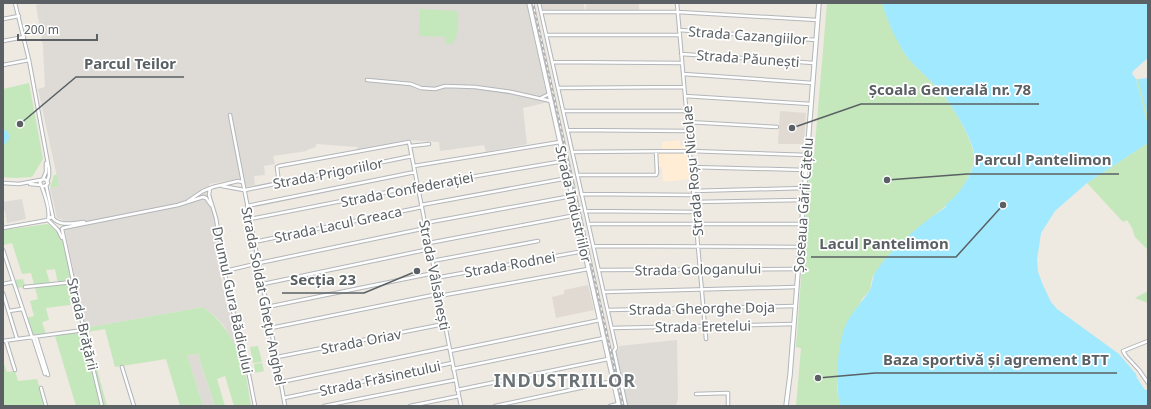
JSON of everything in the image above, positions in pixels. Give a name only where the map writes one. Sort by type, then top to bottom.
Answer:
[{"type":"main road","name":"Strada Industriilor","points":[[529,3],[619,405]]},
{"type":"main road","name":"Șoseaua Gării Cățelu","points":[[786,406],[790,382],[819,3]]},
{"type":"street","points":[[15,3],[29,60],[46,154],[49,175],[47,184],[53,218],[56,222],[62,223],[92,222]]},
{"type":"street","points":[[539,3],[612,328],[616,348],[614,351],[626,406]]},
{"type":"street","name":"Strada Roșu Nicolae","points":[[677,3],[706,339]]},
{"type":"street","points":[[541,12],[678,12],[817,20]]},
{"type":"street","points":[[3,19],[19,16]]},
{"type":"street","name":"Strada Cazangiilor","points":[[680,30],[816,40]]},
{"type":"street","name":"Strada Cazangiilor","points":[[546,35],[680,34]]},
{"type":"street","points":[[3,41],[24,37]]},
{"type":"street","name":"Strada Păunești","points":[[682,54],[814,63]]},
{"type":"street","points":[[3,65],[29,60]]},
{"type":"street","points":[[552,62],[682,63]]},
{"type":"street","points":[[683,74],[813,83]]},
{"type":"street","points":[[367,80],[411,84],[422,88],[435,89],[445,86],[475,87],[551,101]]},
{"type":"street","points":[[558,88],[684,87]]},
{"type":"street","points":[[540,98],[549,94]]},
{"type":"street","points":[[685,96],[811,104]]},
{"type":"street","points":[[563,111],[686,111]]},
{"type":"street","points":[[230,115],[244,186],[241,189]]},
{"type":"street","points":[[687,122],[777,128]]},
{"type":"street","points":[[568,130],[688,131]]},
{"type":"street","points":[[279,184],[276,168],[279,166],[407,141],[410,145],[429,144]]},
{"type":"street","points":[[414,166],[560,142]]},
{"type":"street","name":"Strada Vâlsănești","points":[[410,145],[461,406]]},
{"type":"street","points":[[572,152],[690,152],[807,155]]},
{"type":"street","points":[[577,175],[656,175],[656,152]]},
{"type":"street","points":[[46,154],[46,172],[40,182],[49,219],[61,229],[184,204],[204,197],[210,188],[242,182]]},
{"type":"street","name":"Strada Prigoriilor","points":[[245,190],[412,156]]},
{"type":"street","name":"Strada Confederației","points":[[250,219],[418,186],[564,161]]},
{"type":"street","points":[[691,167],[806,170]]},
{"type":"street","points":[[248,206],[416,172]]},
{"type":"street","name":"Strada Lacul Greaca","points":[[254,242],[422,206],[568,178]]},
{"type":"street","points":[[3,183],[28,183],[42,180]]},
{"type":"street","points":[[42,180],[47,184]]},
{"type":"street","points":[[237,182],[235,185],[237,188]]},
{"type":"street","points":[[28,183],[42,186],[47,184]]},
{"type":"street","points":[[218,186],[245,190]]},
{"type":"street","name":"Strada Soldat Ghețu Anghel","points":[[244,186],[285,406]]},
{"type":"street","points":[[693,190],[804,188]]},
{"type":"street","points":[[184,204],[202,192],[208,192]]},
{"type":"street","points":[[202,192],[204,197],[213,207]]},
{"type":"street","name":"Drumul Gura Bădicului","points":[[208,192],[213,207],[230,298],[249,372],[255,406]]},
{"type":"street","points":[[581,194],[694,195]]},
{"type":"street","points":[[425,223],[572,196]]},
{"type":"street","points":[[694,202],[804,200]]},
{"type":"street","points":[[585,211],[695,212]]},
{"type":"street","points":[[428,243],[576,215]]},
{"type":"street","points":[[3,228],[53,218]]},
{"type":"street","name":"Strada Brățării","points":[[62,223],[61,229],[102,406]]},
{"type":"street","points":[[588,224],[802,224]]},
{"type":"street","points":[[225,271],[426,228]]},
{"type":"street","points":[[432,261],[538,241]]},
{"type":"street","points":[[593,246],[800,247]]},
{"type":"street","points":[[263,284],[430,249]]},
{"type":"street","points":[[3,250],[5,261],[22,309],[34,337],[46,374]]},
{"type":"street","name":"Strada Rodnei","points":[[435,278],[584,251]]},
{"type":"street","points":[[271,328],[588,268]]},
{"type":"street","name":"Strada Gologanului","points":[[599,270],[798,268]]},
{"type":"street","points":[[267,307],[434,274]]},
{"type":"street","points":[[3,284],[13,282]]},
{"type":"street","points":[[26,287],[73,282]]},
{"type":"street","points":[[603,292],[797,287]]},
{"type":"street","points":[[3,293],[17,339]]},
{"type":"street","name":"Strada Gheorghe Doja","points":[[608,310],[796,306]]},
{"type":"street","points":[[9,311],[22,309]]},
{"type":"street","points":[[281,382],[600,320]]},
{"type":"street","name":"Strada Oriav","points":[[277,358],[444,324]]},
{"type":"street","name":"Strada Eretelui","points":[[612,328],[794,324]]},
{"type":"street","points":[[15,370],[5,341],[84,330]]},
{"type":"street","points":[[453,369],[604,338]]},
{"type":"street","points":[[1148,341],[1123,351],[1148,383]]},
{"type":"street","points":[[457,390],[608,359]]},
{"type":"street","name":"Strada Frăsinetului","points":[[284,398],[452,363]]},
{"type":"street","points":[[122,367],[134,406]]},
{"type":"street","points":[[324,406],[455,380]]},
{"type":"street","points":[[495,406],[613,381]]},
{"type":"street","points":[[41,388],[46,406]]},
{"type":"street","points":[[696,394],[728,393],[728,406]]},
{"type":"street","points":[[410,406],[459,396]]},
{"type":"street","points":[[610,406],[619,405]]},
{"type":"shaded area","points":[[44,3],[527,3],[548,102],[523,108],[527,144],[486,152],[484,145],[440,151],[439,142],[408,140],[358,149],[357,147],[316,144],[316,147],[307,151],[273,156],[275,164],[264,166],[265,175],[254,176],[255,185],[246,187],[243,178],[209,184],[225,264],[221,268],[221,278],[226,302],[243,352],[239,354],[224,326],[217,318],[203,307],[85,328],[63,220],[57,218],[50,188],[59,186],[38,89],[45,87],[43,46],[36,5]]},
{"type":"shaded area","points":[[541,3],[584,3],[585,11],[543,11]]},
{"type":"shaded area","points":[[586,3],[639,3],[639,12],[586,11]]},
{"type":"shaded area","points":[[780,111],[806,113],[804,144],[778,144]]},
{"type":"shaded area","points":[[680,140],[680,146],[688,145],[691,179],[663,182],[662,167],[659,167],[658,151],[662,151],[662,142]]},
{"type":"shaded area","points":[[22,199],[26,219],[7,223],[5,211],[3,211],[3,202]]},
{"type":"shaded area","points":[[588,285],[594,310],[556,318],[552,297],[564,294],[564,290]]},
{"type":"shaded area","points":[[677,340],[678,397],[676,406],[628,406],[616,351],[619,350],[619,346]]},
{"type":"shaded area","points":[[198,354],[215,406],[203,406],[187,355]]},
{"type":"green space","points":[[827,3],[882,3],[893,32],[908,58],[940,91],[962,124],[974,153],[974,160],[967,179],[957,195],[895,249],[872,278],[870,290],[862,299],[840,350],[837,387],[840,406],[796,406],[801,348],[796,347],[810,156],[814,156]]},
{"type":"green space","points":[[420,9],[458,11],[458,29],[454,42],[451,44],[445,44],[445,37],[419,36]]},
{"type":"green space","points":[[1136,79],[1139,79],[1148,117],[1148,126]]},
{"type":"green space","points":[[29,83],[43,159],[32,177],[3,177],[3,89]]},
{"type":"green space","points":[[1148,143],[1148,250],[1135,237],[1127,220],[1123,222],[1087,183]]},
{"type":"green space","points":[[54,175],[57,175],[59,186],[50,188]]},
{"type":"green space","points":[[48,224],[55,230],[63,241],[77,304],[46,308],[49,320],[42,322],[46,334],[32,336],[26,318],[34,316],[30,301],[38,299],[35,288],[58,284],[55,269],[46,270],[50,283],[17,288],[14,280],[23,279],[25,285],[34,284],[31,273],[22,274],[12,243],[3,245],[3,230]]},
{"type":"green space","points":[[1148,291],[1148,303],[1135,298]]},
{"type":"green space","points":[[203,307],[224,327],[239,353],[243,352],[251,406],[234,406],[225,376],[217,379],[225,406],[215,406],[198,354],[187,355],[203,406],[180,406],[166,359],[115,367],[105,329],[87,332],[107,406],[76,406],[55,336],[82,331],[85,328]]},
{"type":"green space","points":[[258,346],[262,362],[253,363],[250,347]]},
{"type":"green space","points":[[3,361],[7,372],[15,371],[18,381],[37,379],[45,406],[3,406]]},
{"type":"green space","points":[[262,363],[264,371],[255,373],[254,364]]},
{"type":"water","points":[[882,3],[1148,3],[1148,58],[1133,71],[1132,74],[1136,79],[1148,126],[1148,143],[1087,183],[1055,211],[1041,233],[1037,260],[1038,272],[1051,302],[1057,309],[1119,354],[1136,374],[1145,390],[1147,390],[1148,406],[840,406],[838,397],[838,363],[841,341],[847,322],[870,290],[874,275],[881,264],[898,246],[927,220],[946,207],[945,205],[959,192],[965,183],[973,167],[975,158],[971,142],[950,104],[908,58],[896,39]]},
{"type":"water","points":[[1148,78],[1148,117],[1138,80]]},
{"type":"water","points":[[3,129],[7,131],[10,137],[3,145]]},
{"type":"railway","points":[[533,3],[623,406]]},
{"type":"place","name":"Parcul Teilor","points":[[20,124]]},
{"type":"place","name":"Școala Generală nr. 78","points":[[792,128]]},
{"type":"place","name":"Parcul Pantelimon","points":[[887,180]]},
{"type":"place","name":"Lacul Pantelimon","points":[[1003,205]]},
{"type":"place","name":"Secția 23","points":[[417,271]]},
{"type":"place","name":"Baza sportivă și agrement BTT","points":[[818,378]]},
{"type":"district","name":"INDUSTRIILOR","points":[[565,380]]}]
